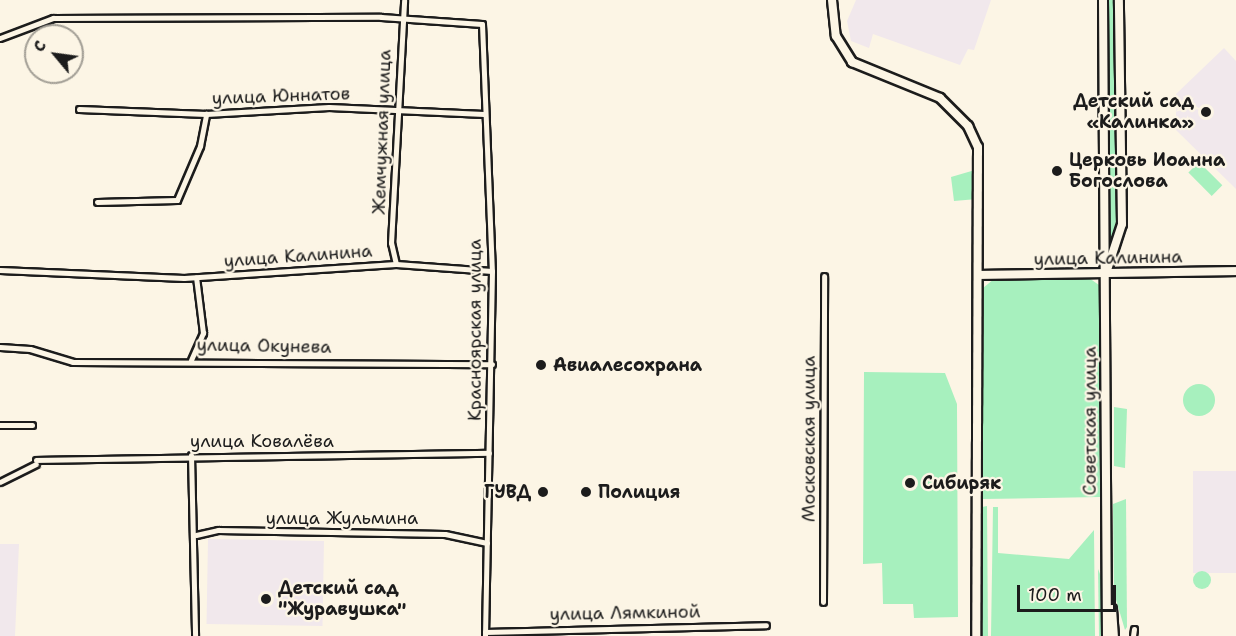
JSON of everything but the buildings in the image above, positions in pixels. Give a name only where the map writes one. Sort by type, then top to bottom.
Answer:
[{"type":"main road","points":[[832,0],[836,36],[852,62],[927,90],[952,108],[974,136],[981,162],[976,636]]},
{"type":"main road","name":"Советская улица","points":[[1103,0],[1107,636]]},
{"type":"main road","name":"Советская улица","points":[[1106,273],[1122,224],[1119,0]]},
{"type":"main road","name":"улица Калинина","points":[[980,275],[1236,271]]},
{"type":"main road","name":"Советская улица","points":[[1107,570],[1114,636]]},
{"type":"street","name":"Жемчужная улица","points":[[396,264],[391,243],[399,109],[400,21],[404,0]]},
{"type":"street","points":[[0,38],[53,18],[400,21]]},
{"type":"street","name":"Красноярская улица","points":[[400,21],[482,24],[492,271],[485,634]]},
{"type":"street","name":"улица Юннатов","points":[[79,109],[206,114],[399,109],[484,114]]},
{"type":"street","points":[[98,202],[177,200],[200,146],[206,114]]},
{"type":"street","name":"улица Калинина","points":[[0,270],[196,277],[396,264],[492,271]]},
{"type":"street","name":"Московская улица","points":[[823,602],[824,276]]},
{"type":"street","points":[[191,360],[203,333],[196,277]]},
{"type":"street","name":"улица Окунева","points":[[0,347],[73,362],[191,360],[492,364]]},
{"type":"street","points":[[0,425],[32,425]]},
{"type":"street","name":"улица Ковалёва","points":[[0,482],[36,462],[190,455],[489,453]]},
{"type":"street","points":[[190,455],[196,535],[195,636]]},
{"type":"street","name":"улица Жульмина","points":[[196,535],[218,530],[445,534],[487,543]]},
{"type":"street","name":"улица Лямкиной","points":[[485,634],[766,625]]},
{"type":"shaded area","points":[[856,0],[991,0],[974,50],[968,49],[960,65],[873,34],[869,48],[851,41],[847,21]]},
{"type":"shaded area","name":"Детский сад «Калинка»","points":[[1224,48],[1236,61],[1236,189],[1176,130],[1176,94]]},
{"type":"shaded area","points":[[1193,471],[1236,471],[1236,573],[1193,573]]},
{"type":"shaded area","name":"Детский сад \"Журавушка\"","points":[[208,539],[324,541],[322,626],[207,624]]},
{"type":"shaded area","points":[[0,544],[19,544],[15,636],[0,636]]},
{"type":"green space","points":[[1106,0],[1115,0],[1117,217],[1109,255]]},
{"type":"green space","points":[[1199,162],[1222,185],[1212,196],[1188,173]]},
{"type":"green space","points":[[975,170],[977,199],[954,201],[951,177]]},
{"type":"green space","points":[[1089,278],[1099,285],[1100,497],[981,499],[983,288],[994,279]]},
{"type":"green space","name":"Сибиряк","points":[[864,372],[945,373],[957,404],[958,617],[914,618],[913,604],[883,604],[882,563],[863,564]]},
{"type":"green space","points":[[1199,384],[1210,389],[1215,400],[1210,411],[1199,416],[1188,411],[1183,400],[1188,389]]},
{"type":"green space","points":[[1114,407],[1127,409],[1125,468],[1114,466]]},
{"type":"green space","points":[[1126,499],[1127,627],[1125,630],[1114,593],[1113,504]]},
{"type":"green space","points":[[987,506],[988,636],[981,636],[982,507]]},
{"type":"green space","points":[[993,507],[998,507],[998,553],[1069,559],[1094,530],[1095,636],[991,636]]},
{"type":"green space","points":[[1098,569],[1102,579],[1103,636],[1099,636]]},
{"type":"green space","points":[[1202,571],[1208,574],[1211,580],[1208,586],[1202,589],[1196,586],[1193,580],[1196,574]]},
{"type":"place","name":"Детский сад «Калинка»","points":[[1206,112]]},
{"type":"place","name":"Церковь Иоанна Богослова","points":[[1057,171]]},
{"type":"place","name":"Авиалесохрана","points":[[541,365]]},
{"type":"place","name":"Сибиряк","points":[[910,483]]},
{"type":"place","name":"ГУВД","points":[[543,492]]},
{"type":"place","name":"Полиция","points":[[586,492]]},
{"type":"place","name":"Детский сад \"Журавушка\"","points":[[266,599]]}]
